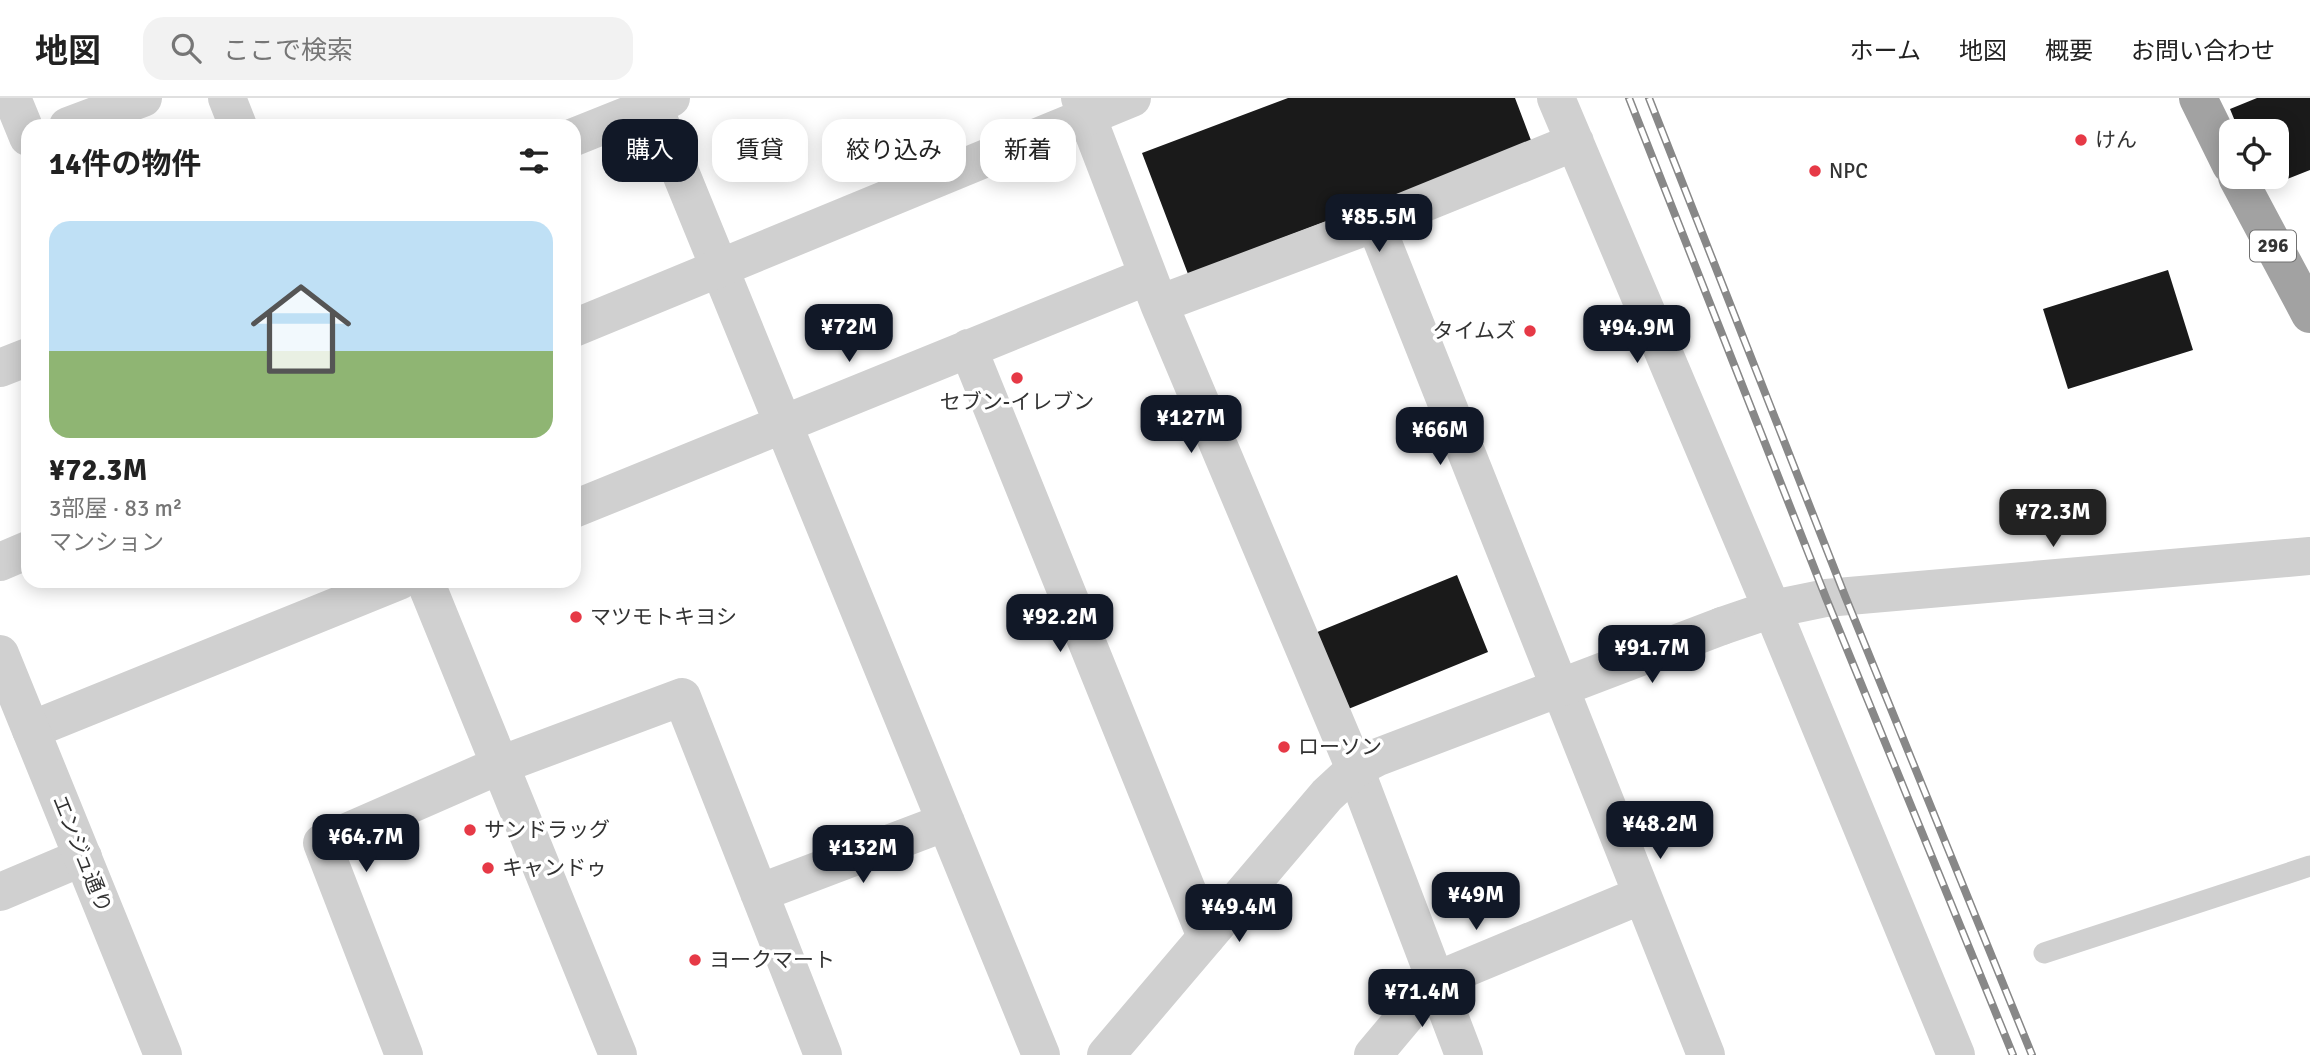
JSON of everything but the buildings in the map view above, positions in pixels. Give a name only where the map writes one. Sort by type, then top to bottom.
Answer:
[{"type":"highway","points":[[2198,98],[2219,141]]},
{"type":"highway","name":"296","points":[[2243,189],[2310,314]]},
{"type":"street","points":[[12,98],[21,120]]},
{"type":"street","points":[[87,119],[143,98]]},
{"type":"street","points":[[227,98],[235,119]]},
{"type":"street","points":[[581,325],[721,269],[1083,107],[1132,98]]},
{"type":"street","points":[[1556,98],[1772,609],[1956,1055]]},
{"type":"street","points":[[581,134],[658,100],[782,424],[1041,1055]]},
{"type":"street","points":[[1083,107],[1154,290],[1355,769],[1464,1055]]},
{"type":"street","points":[[581,506],[968,348],[1375,223],[1576,142]]},
{"type":"street","points":[[1375,223],[1706,1055]]},
{"type":"street","points":[[968,348],[1206,937]]},
{"type":"street","points":[[0,368],[21,360]]},
{"type":"street","points":[[0,562],[21,553]]},
{"type":"street","points":[[1106,1055],[1327,795],[1355,769],[1378,757],[1722,626],[1803,601],[2310,556]]},
{"type":"street","points":[[32,730],[382,588]]},
{"type":"street","points":[[428,588],[618,1055]]},
{"type":"street","name":"エンジュ通り","points":[[0,654],[163,1055]]},
{"type":"street","points":[[404,1055],[322,843],[500,765],[682,696],[823,1055]]},
{"type":"street","points":[[759,892],[946,822]]},
{"type":"street","points":[[0,892],[83,858]]},
{"type":"street","points":[[1373,1055],[1434,981],[1642,895]]},
{"type":"lane","points":[[2044,953],[2310,866]]},
{"type":"railway","points":[[1629,98],[1826,598],[2013,1055]]},
{"type":"railway","points":[[1649,98],[1845,596],[2032,1055]]},
{"type":"place","name":"けん","points":[[2081,140]]},
{"type":"place","name":"NPC","points":[[1815,171]]},
{"type":"place","name":"タイムズ","points":[[1530,331]]},
{"type":"place","name":"セブン-イレブン","points":[[1017,378]]},
{"type":"place","name":"マツモトキヨシ","points":[[576,617]]},
{"type":"place","name":"ローソン","points":[[1284,747]]},
{"type":"place","name":"サンドラッグ","points":[[470,830]]},
{"type":"place","name":"キャンドゥ","points":[[488,868]]},
{"type":"place","name":"ヨークマート","points":[[695,960]]}]
